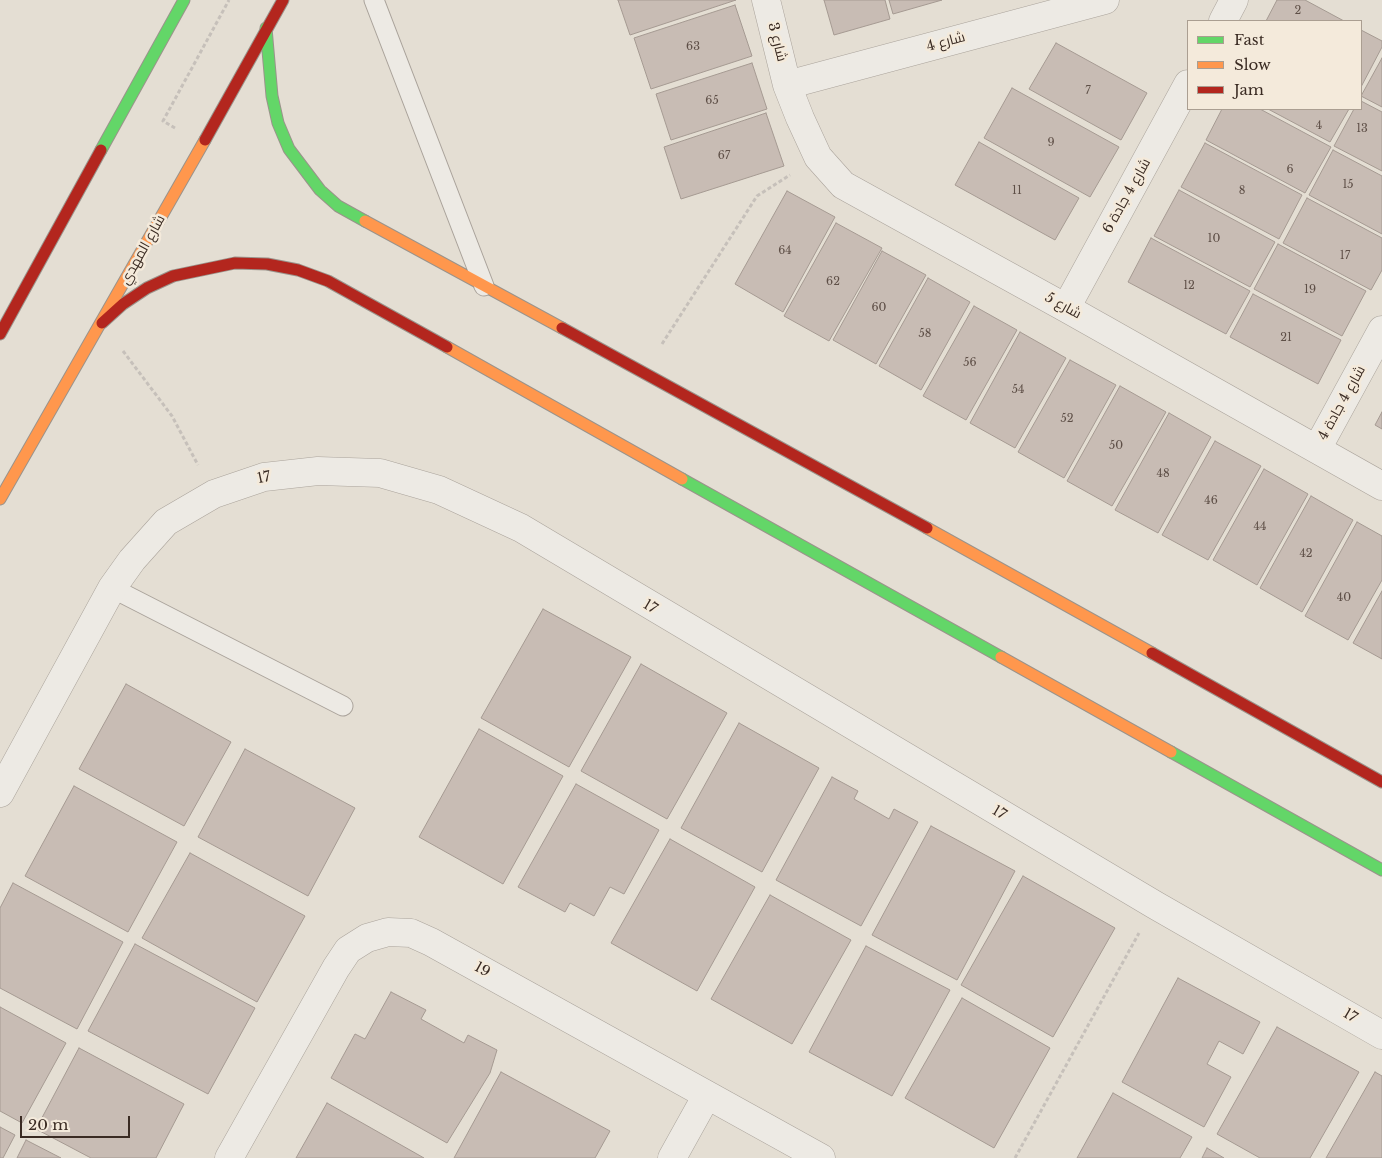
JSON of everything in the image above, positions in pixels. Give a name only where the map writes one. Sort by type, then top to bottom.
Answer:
[{"type":"street","name":"شارع المهدي","points":[[0,499],[102,323],[283,0]]},
{"type":"street","name":"شارع 3","points":[[766,0],[787,85]]},
{"type":"street","name":"شارع 4","points":[[787,85],[1105,0]]},
{"type":"street","points":[[1224,20],[1234,0]]},
{"type":"street","points":[[0,334],[182,1]]},
{"type":"street","points":[[266,28],[272,96],[278,123],[289,149],[320,190],[338,206],[979,556],[1382,782]]},
{"type":"street","name":"شارع 5","points":[[787,85],[818,157],[843,185],[1382,486]]},
{"type":"street","name":"شارع 4 جادة 6","points":[[1066,308],[1187,86]]},
{"type":"street","points":[[102,323],[123,304],[147,288],[173,276],[203,268],[235,264],[267,264],[298,270],[328,281],[1382,870]]},
{"type":"street","name":"شارع 4 جادة 4","points":[[1317,449],[1382,330]]},
{"type":"street","name":"17","points":[[0,793],[112,588],[132,560],[166,522],[214,494],[264,477],[318,471],[380,473],[439,490],[521,528],[1155,905],[1382,1035]]},
{"type":"street","name":"19","points":[[229,1158],[348,950],[367,938],[388,932],[411,934],[431,942],[821,1158]]},
{"type":"street","points":[[672,1158],[707,1095]]},
{"type":"lane","points":[[374,0],[484,286]]},
{"type":"lane","points":[[112,588],[343,706]]},
{"type":"path","points":[[202,142],[163,121],[229,0]]},
{"type":"path","points":[[644,372],[757,196],[818,157]]},
{"type":"path","points":[[102,323],[172,416],[214,494]]},
{"type":"path","points":[[1015,1158],[1155,905]]},
{"type":"building","points":[[618,0],[736,0],[630,35]]},
{"type":"building","points":[[824,0],[885,0],[890,19],[834,35]]},
{"type":"building","points":[[889,0],[942,0],[893,14]]},
{"type":"building","points":[[1277,0],[1305,0],[1342,20],[1267,20]]},
{"type":"building","points":[[735,5],[752,56],[651,89],[634,38]]},
{"type":"building","points":[[1362,31],[1382,41],[1382,47],[1362,85]]},
{"type":"building","points":[[1056,43],[1147,93],[1121,140],[1029,89]]},
{"type":"building","points":[[1382,58],[1382,107],[1362,97]]},
{"type":"building","points":[[752,63],[767,109],[671,140],[656,94]]},
{"type":"building","points":[[1012,88],[1119,147],[1090,197],[984,138]]},
{"type":"building","points":[[1362,102],[1382,112],[1382,171],[1334,146],[1353,110],[1362,110]]},
{"type":"building","points":[[1221,110],[1262,110],[1331,147],[1305,193],[1206,140]]},
{"type":"building","points":[[1270,110],[1348,110],[1330,142]]},
{"type":"building","points":[[766,113],[784,166],[681,199],[664,147]]},
{"type":"building","points":[[979,142],[1079,198],[1055,240],[955,185]]},
{"type":"building","points":[[1205,143],[1302,195],[1279,239],[1181,187]]},
{"type":"building","points":[[1333,150],[1382,176],[1382,234],[1309,195]]},
{"type":"building","points":[[1179,190],[1275,242],[1250,287],[1154,236]]},
{"type":"building","points":[[787,191],[835,217],[783,312],[735,284]]},
{"type":"building","points":[[1307,198],[1382,238],[1382,270],[1371,290],[1283,243]]},
{"type":"building","points":[[836,223],[882,248],[829,341],[784,316]]},
{"type":"building","points":[[1151,238],[1250,291],[1226,334],[1128,282]]},
{"type":"building","points":[[1278,244],[1366,291],[1342,336],[1254,289]]},
{"type":"building","points":[[882,251],[926,275],[876,364],[833,340]]},
{"type":"building","points":[[928,278],[970,302],[921,390],[879,366]]},
{"type":"building","points":[[1253,294],[1341,340],[1318,384],[1230,337]]},
{"type":"building","points":[[974,306],[1017,330],[966,420],[923,396]]},
{"type":"building","points":[[1020,332],[1066,358],[1015,448],[970,423]]},
{"type":"building","points":[[1070,360],[1116,385],[1064,478],[1018,452]]},
{"type":"building","points":[[1120,386],[1166,412],[1112,506],[1067,481]]},
{"type":"building","points":[[1382,412],[1382,429],[1375,425]]},
{"type":"building","points":[[1169,413],[1211,437],[1158,533],[1115,510]]},
{"type":"building","points":[[1215,441],[1261,466],[1208,560],[1162,535]]},
{"type":"building","points":[[1264,469],[1308,494],[1257,585],[1213,560]]},
{"type":"building","points":[[1311,496],[1353,520],[1302,612],[1260,588]]},
{"type":"building","points":[[1357,522],[1382,536],[1382,580],[1348,640],[1305,616]]},
{"type":"building","points":[[1382,591],[1382,659],[1353,643]]},
{"type":"building","points":[[543,609],[631,657],[569,767],[481,718]]},
{"type":"building","points":[[641,664],[727,713],[667,819],[581,771]]},
{"type":"building","points":[[126,684],[231,742],[184,826],[79,769]]},
{"type":"building","points":[[739,723],[819,768],[762,872],[681,828]]},
{"type":"building","points":[[479,729],[563,776],[503,884],[419,837]]},
{"type":"building","points":[[245,749],[355,808],[308,896],[198,837]]},
{"type":"building","points":[[832,777],[858,791],[854,799],[889,819],[894,809],[918,822],[861,926],[776,880]]},
{"type":"building","points":[[576,784],[659,830],[624,894],[610,887],[594,916],[570,903],[565,912],[518,887]]},
{"type":"building","points":[[74,786],[177,842],[128,932],[25,876]]},
{"type":"building","points":[[931,826],[1015,871],[957,980],[872,935]]},
{"type":"building","points":[[670,839],[755,887],[697,991],[611,943]]},
{"type":"building","points":[[190,853],[305,916],[257,1002],[142,938]]},
{"type":"building","points":[[1023,876],[1115,928],[1053,1037],[961,985]]},
{"type":"building","points":[[13,883],[123,942],[77,1029],[0,988],[0,908]]},
{"type":"building","points":[[770,895],[851,940],[792,1044],[711,999]]},
{"type":"building","points":[[135,944],[255,1008],[208,1094],[88,1031]]},
{"type":"building","points":[[866,946],[950,990],[892,1096],[809,1052]]},
{"type":"building","points":[[1178,978],[1260,1022],[1243,1054],[1219,1041],[1207,1064],[1231,1077],[1204,1127],[1122,1082]]},
{"type":"building","points":[[391,992],[426,1010],[421,1019],[464,1043],[468,1035],[497,1050],[490,1073],[447,1143],[331,1078],[355,1034],[365,1039]]},
{"type":"building","points":[[962,998],[1050,1048],[994,1148],[905,1098]]},
{"type":"building","points":[[0,1007],[66,1043],[22,1123],[0,1111]]},
{"type":"building","points":[[1277,1027],[1359,1072],[1310,1158],[1260,1158],[1217,1134]]},
{"type":"building","points":[[79,1048],[184,1104],[156,1158],[91,1158],[36,1129]]},
{"type":"building","points":[[501,1072],[610,1131],[595,1158],[454,1158]]},
{"type":"building","points":[[1375,1072],[1382,1076],[1382,1158],[1326,1158]]},
{"type":"building","points":[[1113,1093],[1192,1137],[1180,1158],[1077,1158]]},
{"type":"building","points":[[327,1103],[424,1158],[296,1158]]},
{"type":"building","points":[[0,1127],[15,1135],[3,1158],[0,1158]]},
{"type":"building","points":[[26,1140],[61,1158],[17,1158]]},
{"type":"building","points":[[1207,1148],[1224,1158],[1202,1158]]},
{"type":"traffic: fast","points":[[101,150],[184,0]]},
{"type":"traffic: fast","points":[[266,28],[272,96],[278,123],[289,149],[320,190],[338,206],[365,221]]},
{"type":"traffic: fast","points":[[682,479],[1001,657]]},
{"type":"traffic: fast","points":[[1171,752],[1382,870]]},
{"type":"traffic: slow","points":[[0,499],[205,140]]},
{"type":"traffic: slow","points":[[365,221],[562,328]]},
{"type":"traffic: slow","points":[[447,347],[682,479]]},
{"type":"traffic: slow","points":[[927,528],[1152,653]]},
{"type":"traffic: slow","points":[[1001,657],[1171,752]]},
{"type":"traffic: jam","points":[[205,140],[283,0]]},
{"type":"traffic: jam","points":[[0,334],[101,150]]},
{"type":"traffic: jam","points":[[102,323],[123,304],[147,288],[173,276],[235,263],[267,264],[298,270],[328,281],[447,347]]},
{"type":"traffic: jam","points":[[562,328],[927,528]]},
{"type":"traffic: jam","points":[[1152,653],[1382,782]]}]
